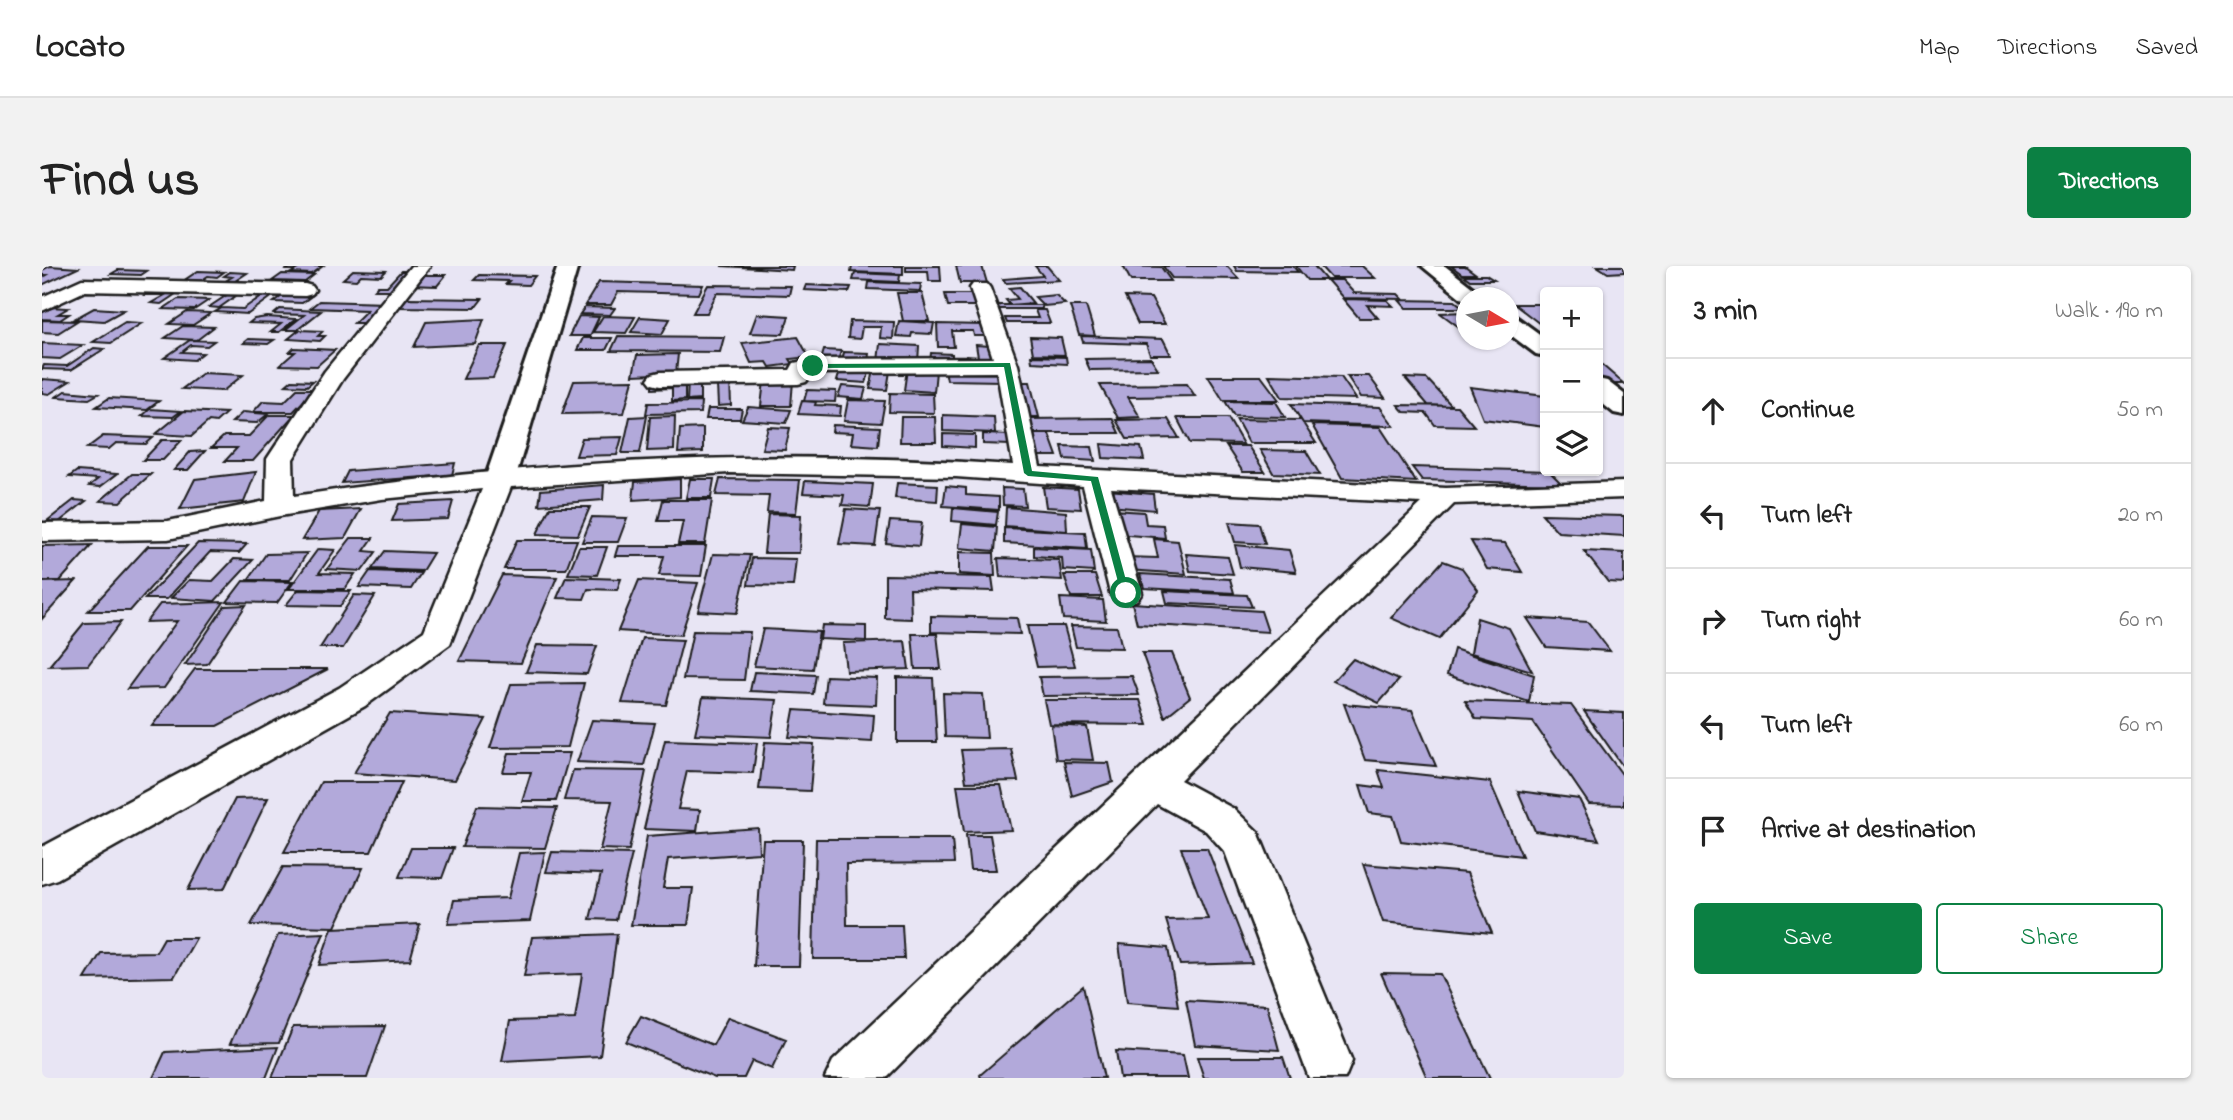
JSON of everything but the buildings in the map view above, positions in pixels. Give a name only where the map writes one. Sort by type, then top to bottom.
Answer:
[{"type":"street","points":[[280,507],[280,459],[333,376],[421,266]]},
{"type":"street","points":[[42,867],[352,697],[438,637],[500,480],[568,266]]},
{"type":"street","points":[[1432,266],[1460,287]]},
{"type":"street","points":[[42,305],[82,285],[305,290]]},
{"type":"street","points":[[980,288],[1007,365],[1028,473]]},
{"type":"street","points":[[1519,330],[1540,345]]},
{"type":"street","points":[[660,379],[798,377],[802,368],[813,366],[1007,365]]},
{"type":"street","points":[[1603,391],[1624,407]]},
{"type":"street","points":[[42,532],[168,530],[280,507],[382,491],[500,480],[729,465],[956,469],[1095,479],[1446,496],[1624,490]]},
{"type":"street","points":[[1095,479],[1126,593]]},
{"type":"street","points":[[851,1078],[1446,496]]},
{"type":"street","points":[[1153,783],[1220,820],[1243,844],[1327,1061]]},
{"type":"route","points":[[813,366],[1007,365],[1028,473],[1095,479],[1126,593]]}]
